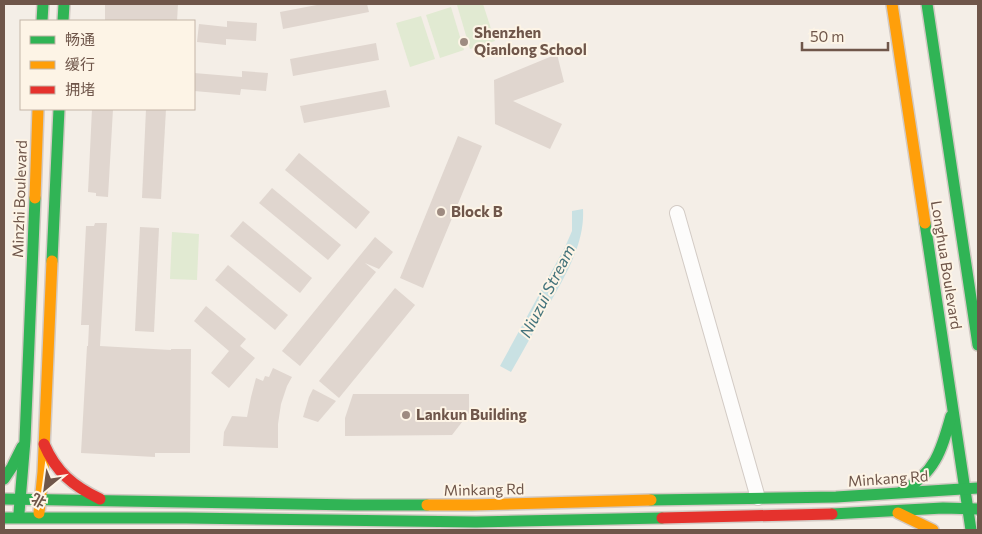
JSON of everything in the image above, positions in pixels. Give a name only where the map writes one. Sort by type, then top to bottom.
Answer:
[{"type":"main road","points":[[42,4],[42,20]]},
{"type":"main road","points":[[63,20],[64,4]]},
{"type":"main road","name":"Longhua Boulevard","points":[[892,4],[952,409],[965,490],[973,509],[971,530]]},
{"type":"main road","name":"Longhua Boulevard","points":[[927,4],[978,345]]},
{"type":"main road","name":"Minzhi Boulevard","points":[[17,530],[25,440],[38,110]]},
{"type":"main road","points":[[38,530],[44,444],[59,110]]},
{"type":"main road","points":[[897,494],[916,484],[931,470],[944,440],[952,409]]},
{"type":"main road","points":[[4,479],[25,440]]},
{"type":"main road","points":[[44,444],[48,456],[64,476],[75,486],[103,500]]},
{"type":"main road","name":"Minkang Rd","points":[[4,499],[440,506],[836,497],[978,488]]},
{"type":"main road","name":"Minkang Rd","points":[[4,518],[186,518],[446,526],[838,514],[943,508],[973,509]]},
{"type":"main road","points":[[890,511],[903,515],[933,530]]},
{"type":"main road","points":[[68,530],[91,518]]},
{"type":"street","points":[[677,213],[758,498]]},
{"type":"street","points":[[440,506],[446,526]]},
{"type":"street","points":[[764,516],[768,530]]},
{"type":"green space","points":[[483,4],[495,41],[470,49],[457,5]]},
{"type":"green space","points":[[451,7],[464,50],[440,58],[426,15]]},
{"type":"green space","points":[[421,16],[435,59],[410,67],[396,23]]},
{"type":"green space","points":[[172,232],[199,234],[197,280],[170,279]]},
{"type":"water","name":"Niuzui Stream","points":[[583,209],[583,223],[572,262],[511,372],[500,366],[565,247],[572,231],[572,211]]},
{"type":"building","points":[[105,4],[178,4],[177,20],[105,20]]},
{"type":"building","points":[[322,4],[367,4],[369,12],[283,29],[280,12]]},
{"type":"building","points":[[227,21],[257,23],[256,41],[226,39],[226,45],[197,42],[199,24],[227,27]]},
{"type":"building","points":[[376,43],[379,60],[293,76],[290,59]]},
{"type":"building","points":[[557,54],[564,82],[513,101],[562,124],[550,149],[495,124],[494,80]]},
{"type":"building","points":[[242,71],[268,73],[266,91],[241,89],[240,95],[195,91],[195,73],[242,77]]},
{"type":"building","points":[[386,90],[390,107],[304,123],[300,106]]},
{"type":"building","points":[[92,110],[113,110],[108,197],[96,196],[96,193],[88,192]]},
{"type":"building","points":[[146,110],[166,110],[161,199],[142,198]]},
{"type":"building","name":"Block B","points":[[458,136],[482,146],[423,288],[400,278]]},
{"type":"building","points":[[299,153],[370,212],[356,229],[285,170]]},
{"type":"building","points":[[272,188],[341,245],[328,260],[259,203]]},
{"type":"building","points":[[243,221],[312,278],[300,293],[230,236]]},
{"type":"building","points":[[95,223],[107,223],[100,346],[171,350],[191,349],[190,453],[155,453],[155,457],[81,453],[89,325],[81,325],[86,226],[94,226]]},
{"type":"building","points":[[140,227],[159,228],[154,332],[135,331]]},
{"type":"building","points":[[375,237],[393,252],[379,269],[365,263],[376,272],[300,366],[282,351]]},
{"type":"building","points":[[228,265],[288,315],[275,330],[215,280]]},
{"type":"building","points":[[395,288],[415,305],[339,398],[319,381]]},
{"type":"building","points":[[206,306],[246,339],[240,346],[255,358],[229,388],[211,373],[229,351],[194,321]]},
{"type":"building","points":[[273,368],[292,377],[281,404],[278,424],[278,448],[223,446],[224,432],[232,416],[247,417],[256,378],[263,381],[265,376],[269,377]]},
{"type":"building","points":[[313,389],[336,401],[318,422],[303,417]]},
{"type":"building","name":"Lankun Building","points":[[353,394],[469,394],[469,413],[452,435],[345,436],[345,418]]},
{"type":"traffic: fast","points":[[42,20],[43,4]]},
{"type":"traffic: fast","points":[[63,20],[64,4]]},
{"type":"traffic: fast","points":[[927,4],[978,345]]},
{"type":"traffic: fast","points":[[52,261],[59,110]]},
{"type":"traffic: fast","points":[[19,513],[25,440],[35,198]]},
{"type":"traffic: fast","points":[[925,223],[971,530]]},
{"type":"traffic: fast","points":[[901,492],[922,477],[935,460],[940,451],[951,416]]},
{"type":"traffic: fast","points":[[4,479],[22,447]]},
{"type":"traffic: fast","points":[[651,500],[836,497],[978,488]]},
{"type":"traffic: fast","points":[[4,499],[427,505]]},
{"type":"traffic: fast","points":[[832,514],[943,508],[978,509]]},
{"type":"traffic: fast","points":[[4,518],[186,518],[476,522],[662,518]]},
{"type":"traffic: slow","points":[[892,4],[925,223]]},
{"type":"traffic: slow","points":[[35,198],[38,110]]},
{"type":"traffic: slow","points":[[39,513],[43,472],[52,261]]},
{"type":"traffic: slow","points":[[427,505],[651,500]]},
{"type":"traffic: slow","points":[[898,513],[933,530]]},
{"type":"traffic: jam","points":[[44,444],[54,463],[66,477],[100,499]]},
{"type":"traffic: jam","points":[[662,518],[832,514]]},
{"type":"place","name":"Shenzhen Qianlong School","points":[[464,42]]},
{"type":"place","name":"Block B","points":[[441,212]]},
{"type":"place","name":"Lankun Building","points":[[406,415]]}]
